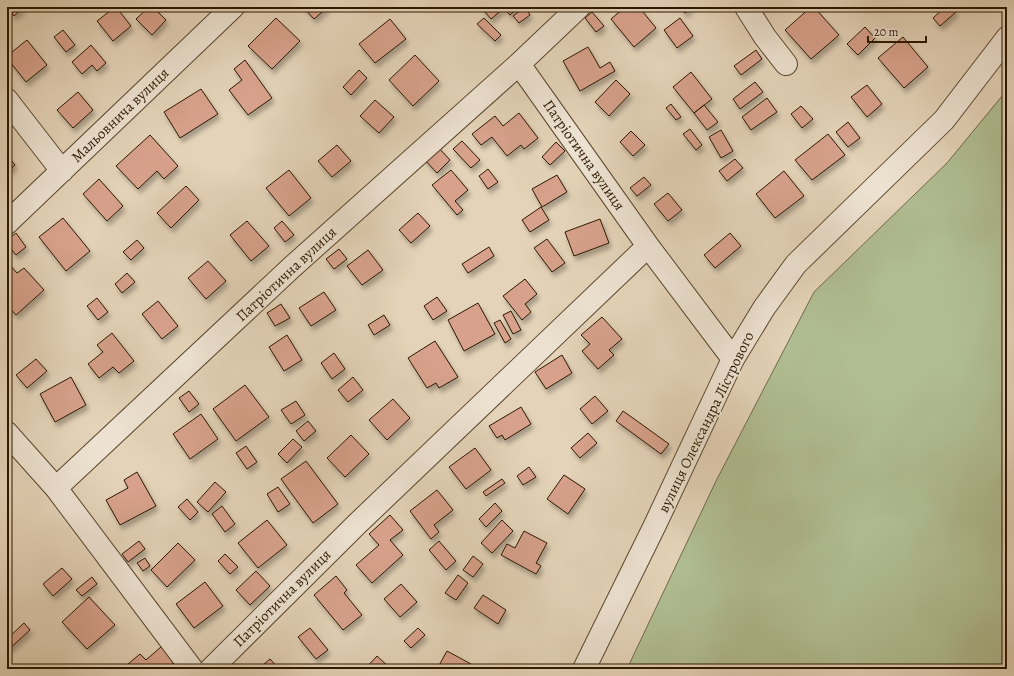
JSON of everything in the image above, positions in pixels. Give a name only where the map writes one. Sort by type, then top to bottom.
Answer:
[{"type":"street","name":"Мальовнича вулиця","points":[[7,222],[233,7]]},
{"type":"street","name":"Патріотична вулиця","points":[[56,488],[292,267],[520,64],[579,7]]},
{"type":"street","points":[[746,7],[765,37],[786,64]]},
{"type":"street","name":"вулиця Олександра Лістрового","points":[[584,669],[652,532],[733,359],[764,308],[796,264],[944,120],[1007,38]]},
{"type":"street","name":"Патріотична вулиця","points":[[520,64],[648,246],[733,359]]},
{"type":"street","points":[[7,100],[62,171]]},
{"type":"street","name":"Патріотична вулиця","points":[[211,669],[357,524],[648,246]]},
{"type":"street","points":[[7,433],[56,488],[192,669]]},
{"type":"green space","points":[[1007,90],[1007,669],[627,669],[716,481],[814,292],[947,163]]},
{"type":"building","points":[[7,7],[24,7],[14,16]]},
{"type":"building","points":[[115,7],[131,26],[113,41],[97,21]]},
{"type":"building","points":[[149,7],[153,7],[166,20],[152,35],[136,19]]},
{"type":"building","points":[[303,7],[328,7],[314,19]]},
{"type":"building","points":[[481,7],[519,7],[510,15],[504,8],[491,19]]},
{"type":"building","points":[[525,7],[530,15],[519,23],[513,16]]},
{"type":"building","points":[[625,7],[639,7],[656,28],[634,47],[611,19]]},
{"type":"building","points":[[680,7],[692,7],[685,13]]},
{"type":"building","points":[[811,7],[814,7],[839,35],[811,59],[785,30]]},
{"type":"building","points":[[945,7],[952,7],[956,12],[940,26],[933,18]]},
{"type":"building","points":[[592,12],[604,26],[596,32],[585,18]]},
{"type":"building","points":[[276,18],[300,41],[272,69],[248,46]]},
{"type":"building","points":[[484,18],[501,35],[495,41],[477,24]]},
{"type":"building","points":[[680,18],[693,36],[677,48],[664,30]]},
{"type":"building","points":[[390,19],[406,39],[375,63],[359,44]]},
{"type":"building","points":[[865,27],[875,38],[858,55],[847,44]]},
{"type":"building","points":[[63,30],[75,45],[66,52],[54,37]]},
{"type":"building","points":[[903,37],[928,67],[904,88],[878,58]]},
{"type":"building","points":[[27,40],[47,65],[26,82],[7,56]]},
{"type":"building","points":[[91,45],[106,63],[97,71],[92,65],[82,74],[72,62]]},
{"type":"building","points":[[588,47],[600,68],[610,62],[615,71],[580,91],[563,61]]},
{"type":"building","points":[[756,50],[762,59],[741,75],[734,66]]},
{"type":"building","points":[[415,55],[439,81],[413,106],[389,80]]},
{"type":"building","points":[[245,60],[272,98],[248,115],[229,90],[242,80],[234,69]]},
{"type":"building","points":[[359,70],[367,78],[351,95],[343,87]]},
{"type":"building","points":[[691,72],[712,99],[694,113],[673,87]]},
{"type":"building","points":[[616,80],[630,94],[609,116],[595,102]]},
{"type":"building","points":[[755,82],[763,92],[740,109],[733,99]]},
{"type":"building","points":[[867,85],[882,104],[867,117],[851,97]]},
{"type":"building","points":[[201,89],[218,114],[180,138],[164,112]]},
{"type":"building","points":[[78,92],[93,110],[73,128],[57,110]]},
{"type":"building","points":[[767,98],[777,112],[751,130],[742,117]]},
{"type":"building","points":[[375,100],[394,117],[379,133],[360,116]]},
{"type":"building","points":[[671,104],[681,117],[676,120],[666,108]]},
{"type":"building","points":[[704,105],[718,122],[707,130],[694,113]]},
{"type":"building","points":[[801,106],[813,119],[802,128],[791,114]]},
{"type":"building","points":[[519,113],[538,138],[524,149],[521,145],[507,156],[492,137],[481,145],[472,134],[495,116],[503,126]]},
{"type":"building","points":[[848,122],[860,138],[848,147],[836,132]]},
{"type":"building","points":[[690,129],[702,145],[696,150],[683,134]]},
{"type":"building","points":[[721,130],[733,151],[721,158],[709,137]]},
{"type":"building","points":[[631,131],[645,145],[633,156],[620,142]]},
{"type":"building","points":[[828,134],[845,155],[812,180],[795,160]]},
{"type":"building","points":[[150,135],[178,166],[164,179],[157,171],[138,189],[116,166]]},
{"type":"building","points":[[462,141],[480,160],[471,168],[453,149]]},
{"type":"building","points":[[556,142],[565,151],[550,165],[542,157]]},
{"type":"building","points":[[337,145],[351,161],[332,177],[318,161]]},
{"type":"building","points":[[437,146],[450,160],[437,173],[424,159]]},
{"type":"building","points":[[7,155],[15,165],[7,172]]},
{"type":"building","points":[[735,159],[743,168],[727,181],[719,171]]},
{"type":"building","points":[[488,169],[498,182],[488,189],[479,176]]},
{"type":"building","points":[[289,170],[311,198],[289,216],[266,188]]},
{"type":"building","points":[[451,170],[468,190],[455,201],[463,210],[457,215],[432,185]]},
{"type":"building","points":[[784,171],[804,196],[775,218],[756,194]]},
{"type":"building","points":[[557,175],[567,192],[542,207],[532,189]]},
{"type":"building","points":[[644,177],[651,185],[637,196],[630,188]]},
{"type":"building","points":[[99,179],[123,206],[107,221],[83,194]]},
{"type":"building","points":[[186,186],[199,200],[171,228],[157,213]]},
{"type":"building","points":[[668,193],[682,210],[668,221],[654,204]]},
{"type":"building","points":[[541,207],[549,220],[530,232],[522,220]]},
{"type":"building","points":[[418,213],[430,226],[411,243],[399,230]]},
{"type":"building","points":[[63,218],[90,251],[66,271],[39,237]]},
{"type":"building","points":[[600,219],[609,243],[574,256],[565,232]]},
{"type":"building","points":[[247,221],[269,246],[251,261],[230,235]]},
{"type":"building","points":[[282,221],[294,235],[285,242],[274,228]]},
{"type":"building","points":[[16,233],[26,247],[16,255],[7,244],[7,240]]},
{"type":"building","points":[[730,233],[741,246],[715,268],[704,255]]},
{"type":"building","points":[[547,239],[565,263],[552,272],[534,248]]},
{"type":"building","points":[[137,240],[144,248],[131,260],[123,252]]},
{"type":"building","points":[[489,247],[494,256],[468,273],[462,264]]},
{"type":"building","points":[[339,249],[347,259],[334,269],[326,259]]},
{"type":"building","points":[[368,250],[383,270],[362,285],[347,266]]},
{"type":"building","points":[[208,261],[226,281],[206,299],[188,278]]},
{"type":"building","points":[[7,262],[17,273],[24,268],[44,290],[16,315],[7,305]]},
{"type":"building","points":[[127,273],[135,282],[122,293],[115,284]]},
{"type":"building","points":[[525,279],[537,294],[525,304],[531,312],[522,320],[503,296]]},
{"type":"building","points":[[324,292],[336,310],[311,326],[299,308]]},
{"type":"building","points":[[437,297],[447,311],[433,320],[424,306]]},
{"type":"building","points":[[97,298],[108,312],[98,320],[87,306]]},
{"type":"building","points":[[158,301],[178,326],[162,339],[142,314]]},
{"type":"building","points":[[478,303],[495,334],[464,351],[448,320]]},
{"type":"building","points":[[281,304],[290,318],[275,326],[267,313]]},
{"type":"building","points":[[511,311],[521,330],[513,334],[503,315]]},
{"type":"building","points":[[384,315],[390,325],[374,335],[368,325]]},
{"type":"building","points":[[602,317],[622,339],[609,350],[614,355],[598,369],[582,351],[590,344],[581,335]]},
{"type":"building","points":[[500,320],[511,339],[505,343],[494,323]]},
{"type":"building","points":[[112,333],[134,361],[119,373],[113,367],[99,378],[88,364],[103,352],[97,345]]},
{"type":"building","points":[[287,335],[302,360],[284,371],[269,347]]},
{"type":"building","points":[[435,341],[458,377],[439,388],[436,383],[427,388],[408,358]]},
{"type":"building","points":[[334,353],[345,369],[332,379],[321,363]]},
{"type":"building","points":[[562,355],[572,373],[546,389],[535,372]]},
{"type":"building","points":[[36,359],[47,371],[27,388],[16,375]]},
{"type":"building","points":[[71,377],[86,405],[55,422],[40,394]]},
{"type":"building","points":[[353,377],[363,390],[348,402],[338,390]]},
{"type":"building","points":[[245,385],[269,417],[236,441],[213,409]]},
{"type":"building","points":[[189,391],[199,404],[189,412],[179,398]]},
{"type":"building","points":[[595,396],[608,411],[592,424],[580,409]]},
{"type":"building","points":[[393,399],[410,418],[387,440],[369,420]]},
{"type":"building","points":[[296,401],[305,415],[291,424],[281,410]]},
{"type":"building","points":[[521,407],[531,424],[505,440],[502,435],[497,438],[489,426]]},
{"type":"building","points":[[623,411],[669,444],[661,454],[616,421]]},
{"type":"building","points":[[201,414],[218,439],[190,459],[173,434]]},
{"type":"building","points":[[308,421],[316,431],[304,441],[296,431]]},
{"type":"building","points":[[588,433],[597,443],[580,458],[571,448]]},
{"type":"building","points":[[351,435],[369,454],[345,477],[327,458]]},
{"type":"building","points":[[293,439],[302,447],[287,463],[278,454]]},
{"type":"building","points":[[246,446],[257,462],[247,469],[236,453]]},
{"type":"building","points":[[475,448],[491,470],[466,489],[449,467]]},
{"type":"building","points":[[306,461],[338,504],[313,523],[281,479]]},
{"type":"building","points":[[529,467],[536,477],[523,485],[517,476]]},
{"type":"building","points":[[137,472],[156,506],[120,525],[106,500],[128,488],[124,480]]},
{"type":"building","points":[[564,475],[585,489],[568,514],[547,499]]},
{"type":"building","points":[[502,479],[505,483],[486,496],[483,492]]},
{"type":"building","points":[[215,482],[226,492],[208,512],[197,502]]},
{"type":"building","points":[[278,487],[290,504],[278,512],[267,494]]},
{"type":"building","points":[[437,490],[453,510],[434,525],[439,532],[431,539],[410,511]]},
{"type":"building","points":[[187,499],[198,512],[190,520],[178,507]]},
{"type":"building","points":[[495,503],[502,511],[486,527],[479,519]]},
{"type":"building","points":[[222,506],[235,524],[225,532],[212,514]]},
{"type":"building","points":[[390,515],[403,530],[390,540],[403,555],[372,583],[356,565],[379,545],[369,534]]},
{"type":"building","points":[[267,520],[287,545],[258,568],[238,543]]},
{"type":"building","points":[[502,520],[513,531],[492,553],[481,543]]},
{"type":"building","points":[[524,531],[547,543],[536,563],[541,566],[536,574],[501,555],[507,544],[515,548]]},
{"type":"building","points":[[139,541],[145,549],[128,562],[122,554]]},
{"type":"building","points":[[439,541],[456,561],[446,570],[429,550]]},
{"type":"building","points":[[178,543],[195,560],[167,587],[151,570]]},
{"type":"building","points":[[225,554],[238,567],[230,574],[218,561]]},
{"type":"building","points":[[473,556],[483,564],[473,577],[463,570]]},
{"type":"building","points":[[145,558],[150,566],[143,571],[137,563]]},
{"type":"building","points":[[62,568],[72,579],[53,596],[43,584]]},
{"type":"building","points":[[256,571],[270,586],[250,605],[236,590]]},
{"type":"building","points":[[458,575],[468,583],[456,600],[445,593]]},
{"type":"building","points":[[336,576],[347,590],[344,593],[362,615],[343,630],[314,595]]},
{"type":"building","points":[[92,577],[97,584],[82,596],[76,590]]},
{"type":"building","points":[[205,582],[223,606],[194,628],[176,604]]},
{"type":"building","points":[[401,584],[417,602],[400,617],[384,599]]},
{"type":"building","points":[[483,595],[506,610],[498,624],[474,608]]},
{"type":"building","points":[[89,597],[115,625],[87,649],[62,622]]},
{"type":"building","points":[[24,623],[30,630],[7,651],[7,639]]},
{"type":"building","points":[[310,628],[328,650],[316,659],[298,637]]},
{"type":"building","points":[[418,628],[425,635],[411,648],[404,641]]},
{"type":"building","points":[[162,646],[175,662],[166,669],[122,669],[140,654],[146,660]]},
{"type":"building","points":[[447,651],[471,664],[468,669],[437,669]]},
{"type":"building","points":[[377,656],[391,669],[365,669]]},
{"type":"building","points":[[270,659],[279,669],[258,669]]}]
